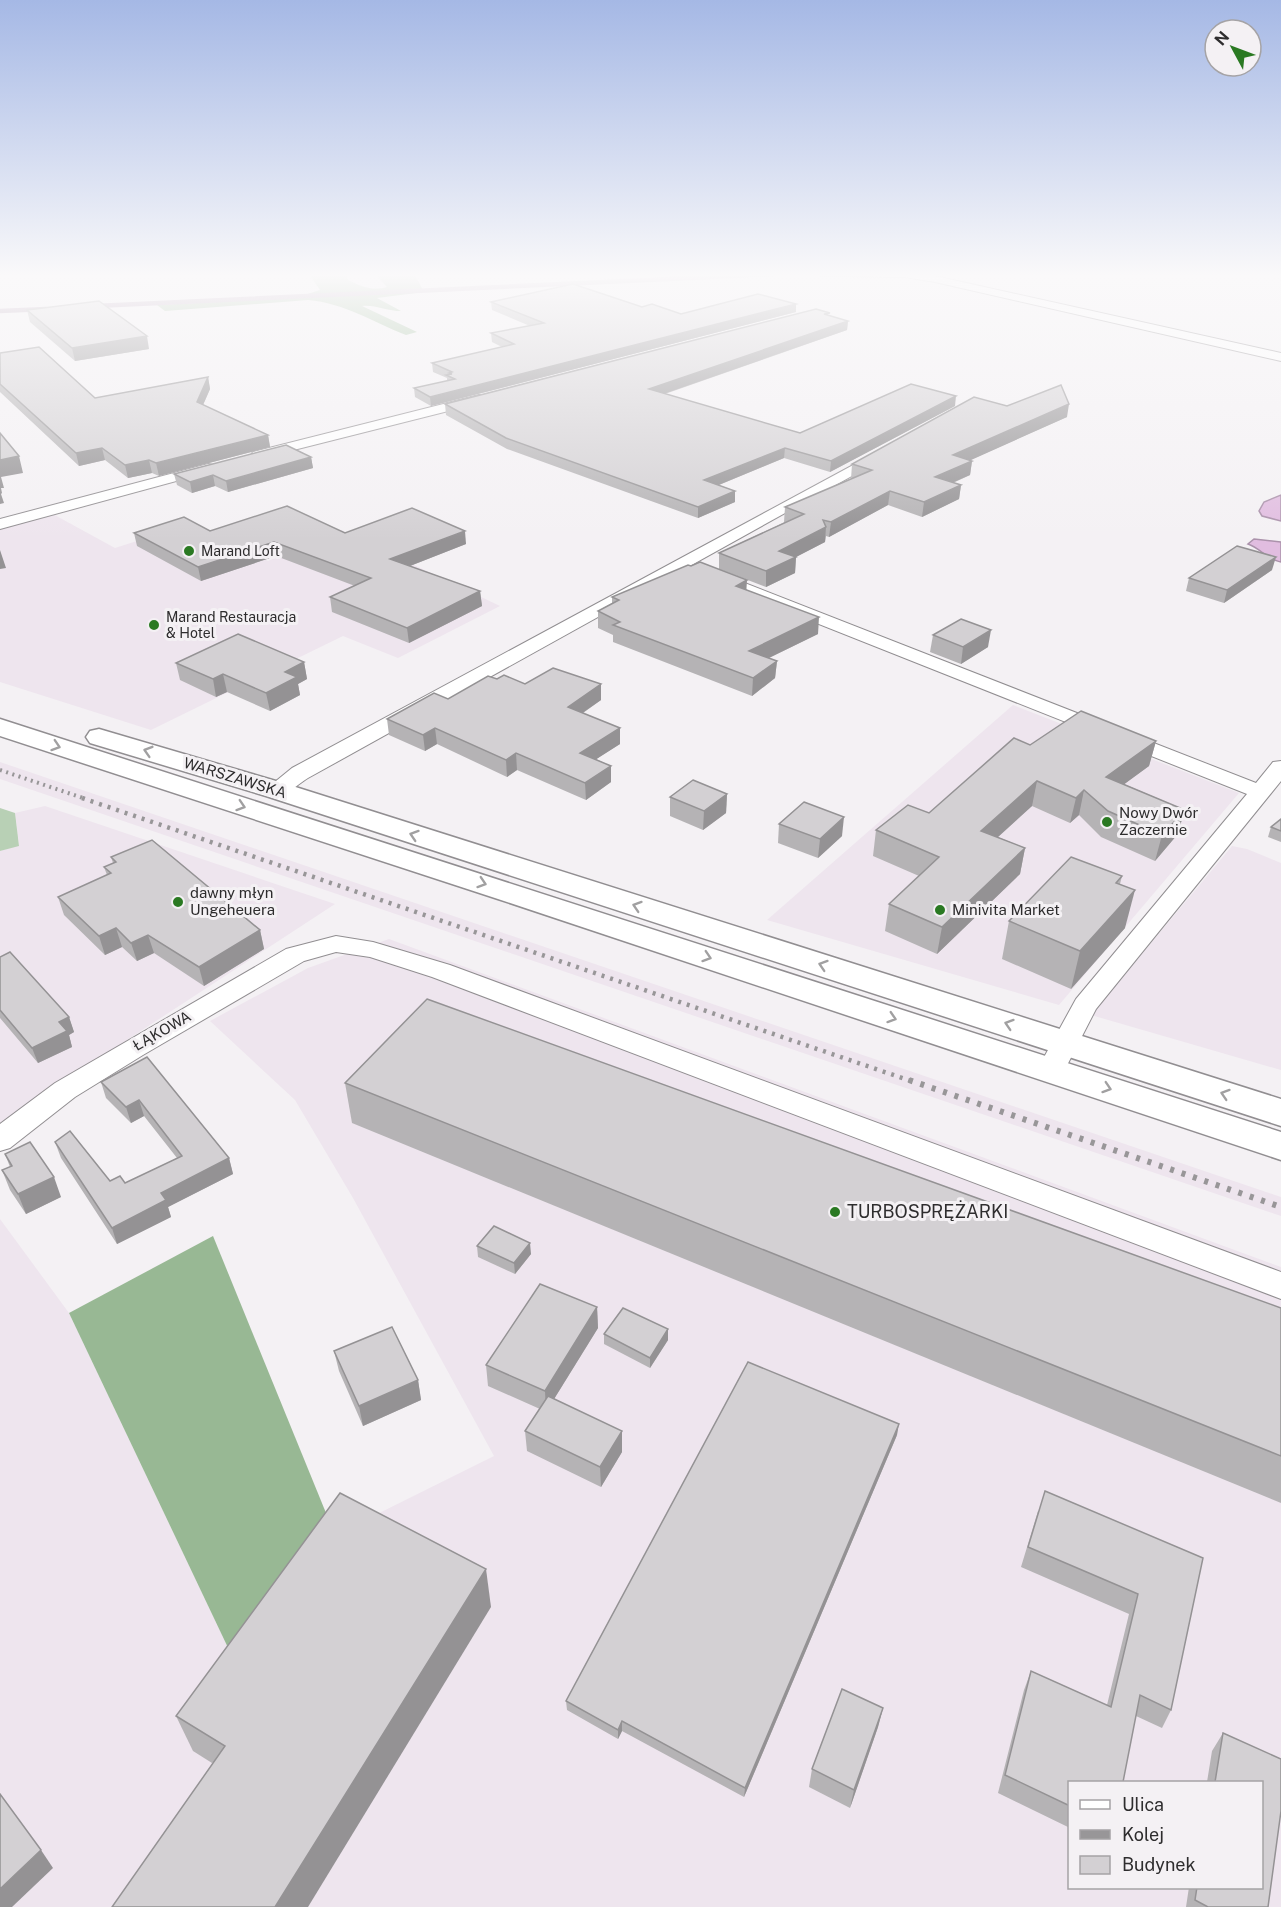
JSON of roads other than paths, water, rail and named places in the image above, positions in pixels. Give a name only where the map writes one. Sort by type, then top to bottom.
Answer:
[{"type":"main road","name":"WARSZAWSKA","points":[[0,707],[276,790],[470,853],[1058,1056]]},
{"type":"main road","name":"WARSZAWSKA","points":[[0,727],[426,865],[1058,1056]]},
{"type":"main road","points":[[1058,1056],[1281,1113]]},
{"type":"main road","points":[[1058,1056],[1281,1146]]},
{"type":"street","points":[[241,459],[496,395]]},
{"type":"street","points":[[276,790],[300,772],[899,444]]},
{"type":"street","points":[[0,524],[219,465]]},
{"type":"street","points":[[681,562],[1260,792]]},
{"type":"street","points":[[1058,1056],[1085,1005],[1281,767]]},
{"type":"street","name":"ŁĄKOWA","points":[[0,1140],[65,1090],[133,1048],[295,955],[336,944],[373,950],[441,971],[1281,1286]]},
{"type":"railway","points":[[0,770],[86,799]]},
{"type":"railway","points":[[82,798],[914,1082]]},
{"type":"railway","points":[[909,1080],[1281,1207]]},
{"type":"place","name":"Marand Loft","points":[[189,551]]},
{"type":"place","name":"Marand Restauracja & Hotel","points":[[154,625]]},
{"type":"place","name":"Nowy Dwór Zaczernie","points":[[1107,822]]},
{"type":"place","name":"dawny młyn Ungeheuera","points":[[178,902]]},
{"type":"place","name":"Minivita Market","points":[[940,910]]},
{"type":"place","name":"TURBOSPRĘŻARKI","points":[[835,1212]]}]
